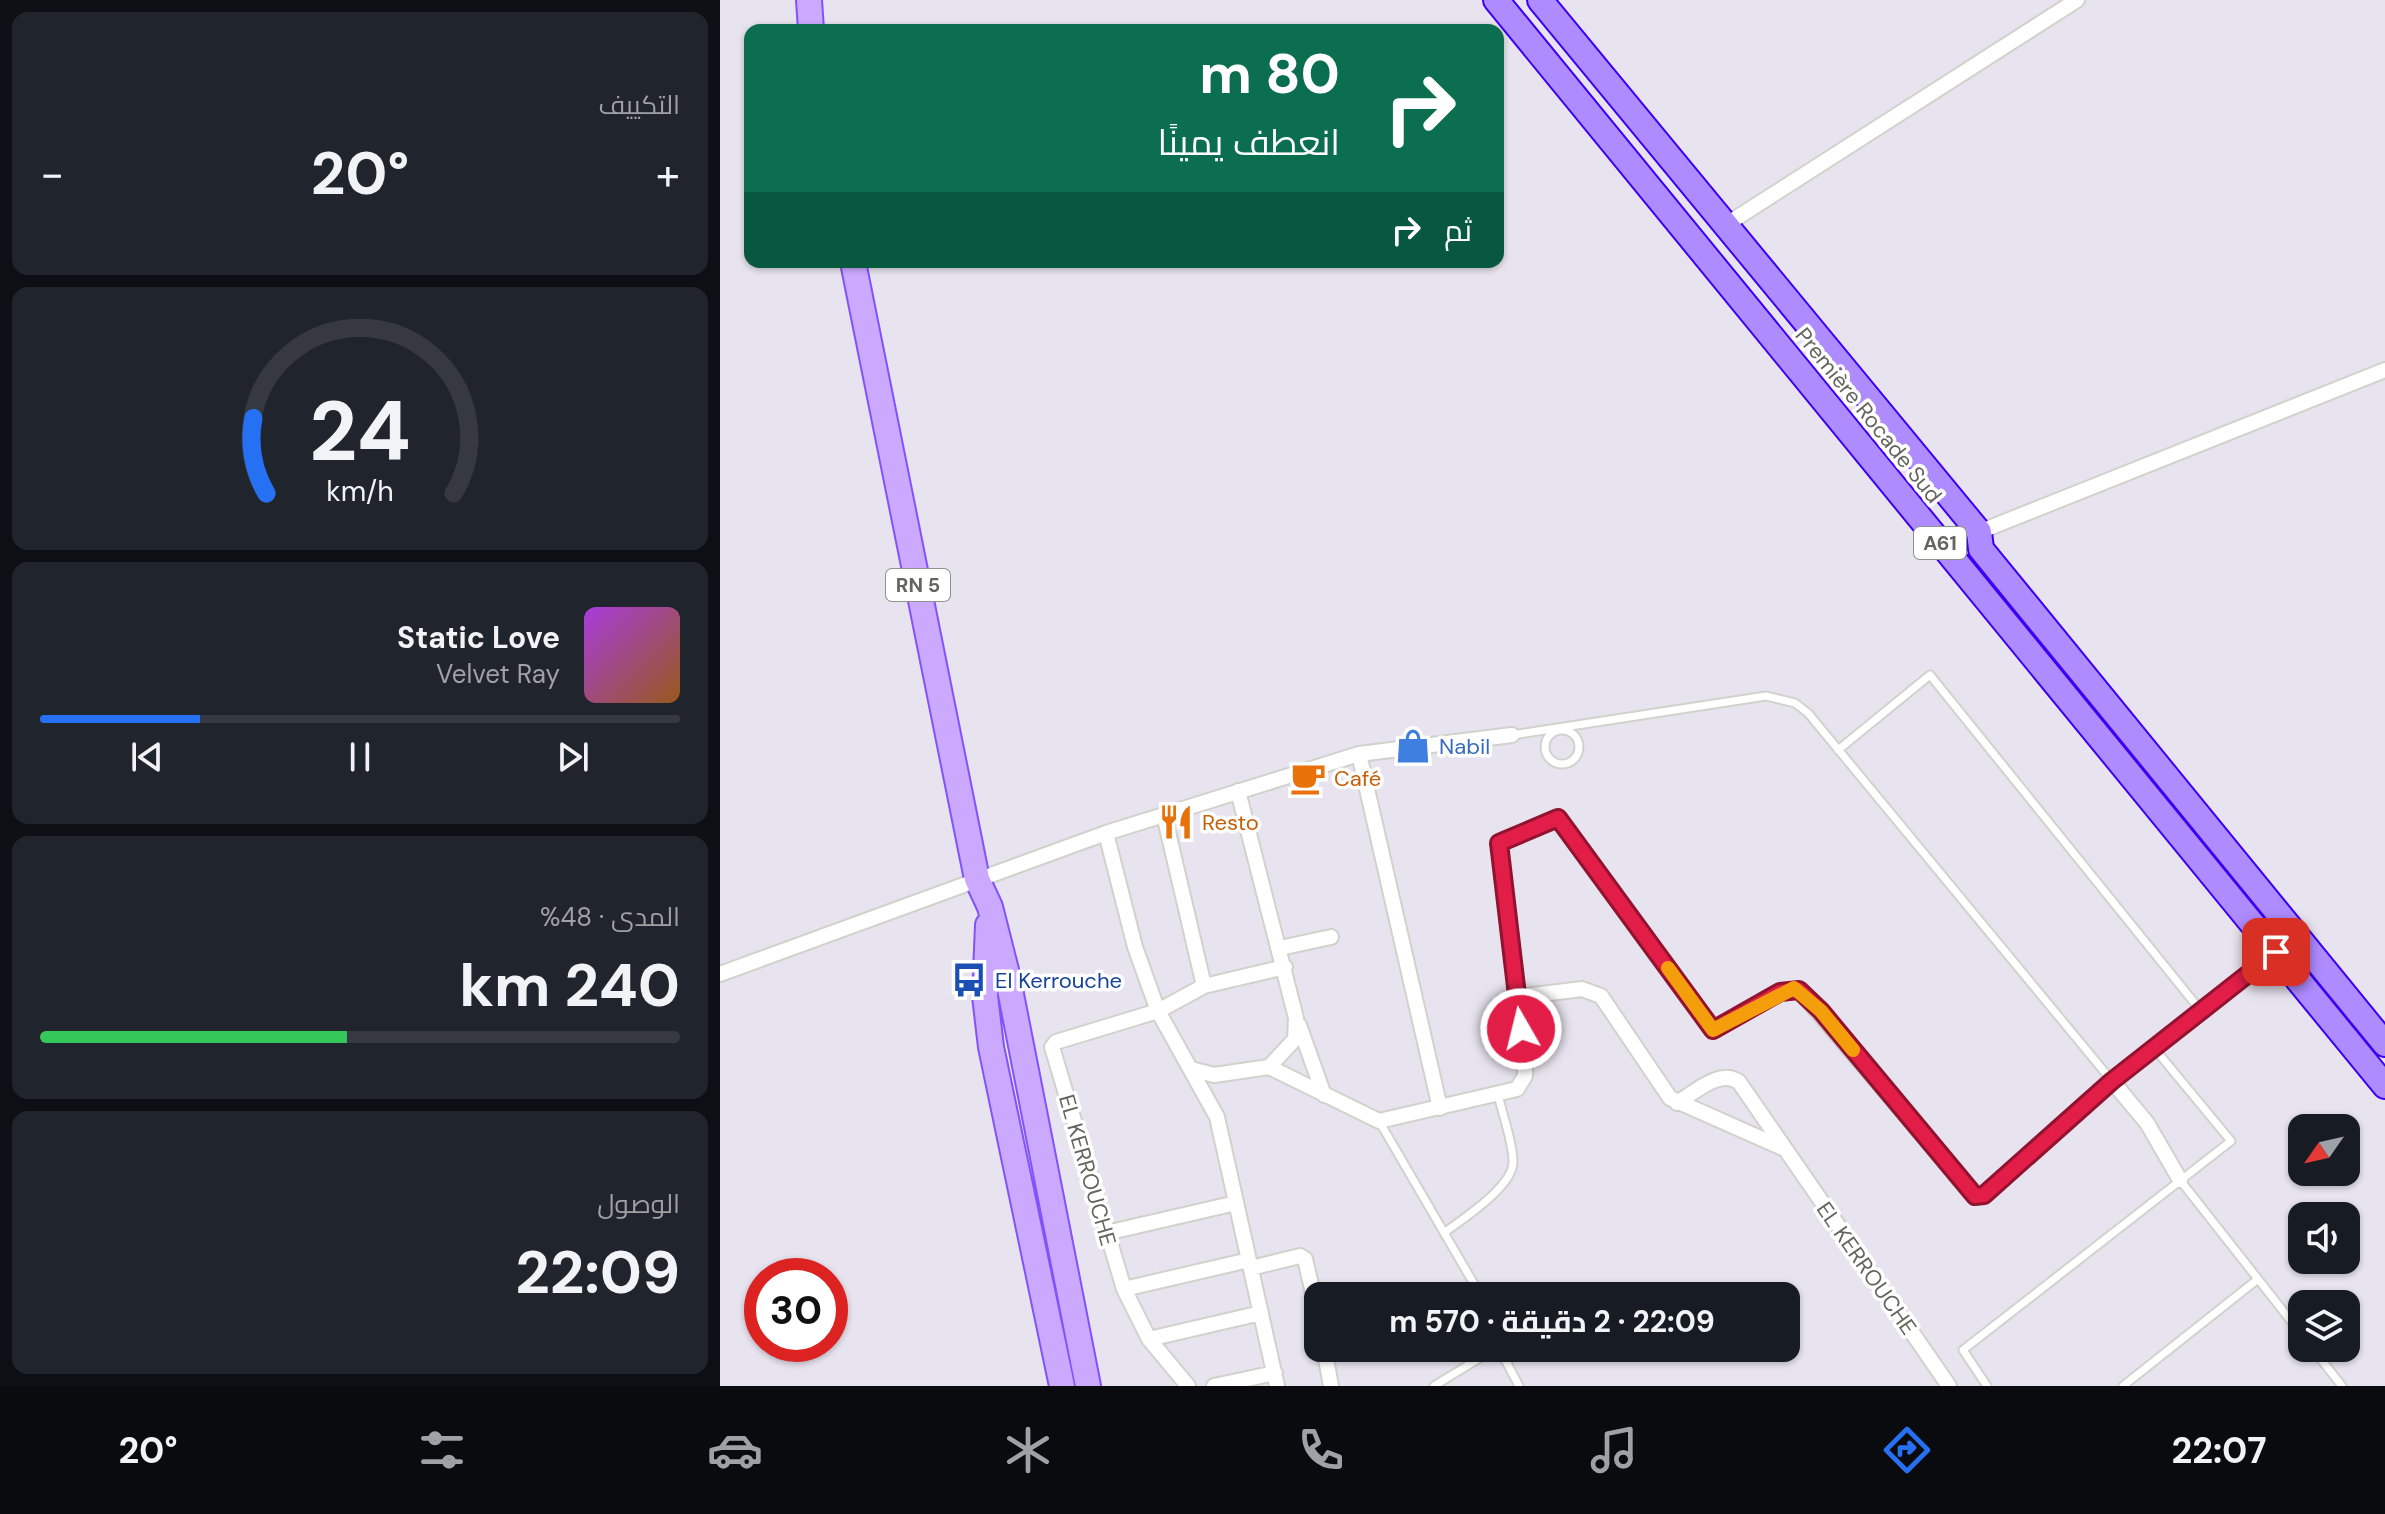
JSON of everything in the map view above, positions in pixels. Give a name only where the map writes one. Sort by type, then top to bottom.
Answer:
[{"type":"highway","name":"Première Rocade Sud","points":[[1496,0],[2385,1086]]},
{"type":"highway","name":"Première Rocade Sud","points":[[1540,0],[1979,532],[1981,549],[2385,1044]]},
{"type":"main road","points":[[809,0],[811,24]]},
{"type":"main road","name":"RN 5","points":[[854,268],[977,879],[990,907],[1007,974],[1088,1386]]},
{"type":"main road","name":"RN 5","points":[[990,907],[985,996],[991,1047],[1062,1386]]},
{"type":"street","points":[[1727,224],[2077,0]]},
{"type":"street","points":[[1979,532],[2385,370]]},
{"type":"street","points":[[720,974],[1106,833],[1359,754],[1512,735]]},
{"type":"street","points":[[1359,754],[1440,1108]]},
{"type":"street","points":[[1238,791],[1296,1018],[1324,1095]]},
{"type":"street","points":[[1164,815],[1204,986]]},
{"type":"street","points":[[1191,1069],[1214,1075],[1269,1067],[1379,1121],[1517,1089],[1525,1076],[1499,843],[1558,818],[1713,1030],[1780,992],[1799,990],[1821,1011],[1975,1196],[1984,1195],[2112,1081],[2147,1123],[2180,1180]]},
{"type":"street","points":[[1106,833],[1135,947],[1158,1011],[1217,1117],[1276,1380],[1214,1386]]},
{"type":"street","points":[[1280,948],[1331,937]]},
{"type":"street","points":[[1158,1011],[1204,986],[1285,967]]},
{"type":"street","points":[[1517,997],[1582,989],[1601,996],[1664,1091],[1677,1103],[1785,1150]]},
{"type":"street","name":"EL KERROUCHE","points":[[1158,1011],[1056,1042],[1052,1047],[1124,1289],[1149,1339],[1188,1386]]},
{"type":"street","points":[[1269,1067],[1295,1039],[1296,1018]]},
{"type":"street","name":"EL KERROUCHE","points":[[1677,1103],[1721,1076],[1732,1077],[1949,1386]]},
{"type":"street","points":[[1106,1233],[1236,1203]]},
{"type":"street","points":[[1124,1289],[1300,1256],[1305,1259],[1310,1282]]},
{"type":"street","points":[[1149,1339],[1261,1313]]},
{"type":"street","points":[[1327,1362],[1331,1386]]},
{"type":"lane","points":[[1838,750],[1930,675],[2201,1011]]},
{"type":"lane","points":[[1512,735],[1766,696],[1795,703],[1838,750],[2112,1081],[2276,952]]},
{"type":"lane","points":[[1556,730],[1573,733],[1579,743],[1577,755],[1568,763],[1556,763],[1546,755],[1547,738],[1556,730]]},
{"type":"lane","points":[[1987,1386],[1963,1350],[2231,1141],[2154,1048]]},
{"type":"lane","points":[[1444,1233],[1508,1178],[1513,1163],[1498,1094]]},
{"type":"lane","points":[[1379,1121],[1473,1282]]},
{"type":"lane","points":[[2180,1180],[2288,1317]]},
{"type":"lane","points":[[2123,1386],[2258,1279]]},
{"type":"lane","points":[[1434,1386],[1474,1362]]},
{"type":"lane","points":[[1506,1362],[1519,1386]]},
{"type":"lane","points":[[2323,1362],[2342,1386]]},
{"type":"lane","points":[[2136,1376],[2143,1386]]},
{"type":"slow traffic","points":[[1668,968],[1713,1030],[1780,992],[1794,988],[1821,1011],[1853,1050]]},
{"type":"place","name":"Nabil","points":[[1413,746]]},
{"type":"place","name":"Café","points":[[1308,778]]},
{"type":"place","name":"Resto","points":[[1176,822]]},
{"type":"place","name":"El Kerrouche","points":[[969,980]]},
{"type":"route","points":[[1521,1029],[1499,843],[1558,818],[1713,1030],[1780,992],[1794,988],[1799,990],[1821,1011],[1916,1130],[1975,1196],[1984,1195],[2112,1081],[2276,952]]}]
